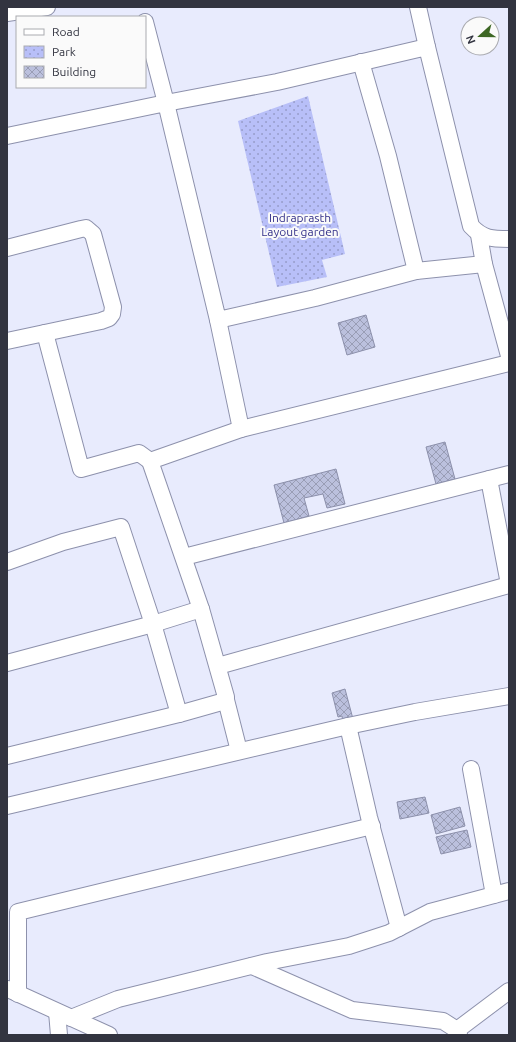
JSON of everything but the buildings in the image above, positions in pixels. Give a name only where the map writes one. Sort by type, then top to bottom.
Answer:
[{"type":"street","points":[[418,7],[471,226],[479,235],[484,264],[509,356]]},
{"type":"street","points":[[7,13],[38,8]]},
{"type":"street","points":[[146,26],[218,320],[241,429]]},
{"type":"street","points":[[7,136],[277,82],[427,47]]},
{"type":"street","points":[[361,62],[388,156],[416,271]]},
{"type":"street","points":[[7,248],[86,228],[93,234],[113,307],[110,318],[100,322],[7,341]]},
{"type":"street","points":[[479,235],[493,239],[509,239]]},
{"type":"street","points":[[218,320],[315,298],[416,271],[484,264]]},
{"type":"street","points":[[45,333],[81,469],[140,453],[150,461],[201,609],[218,666],[239,751]]},
{"type":"street","points":[[150,461],[241,429],[509,363]]},
{"type":"street","points":[[184,557],[509,474]]},
{"type":"street","points":[[218,666],[509,584],[489,479]]},
{"type":"street","points":[[7,562],[63,542],[121,527],[153,624],[179,714]]},
{"type":"street","points":[[7,663],[153,624],[201,609]]},
{"type":"street","points":[[7,806],[348,726],[415,712],[509,696]]},
{"type":"street","points":[[7,756],[179,714],[226,700]]},
{"type":"street","points":[[348,726],[372,826],[399,928]]},
{"type":"street","points":[[64,1015],[118,999],[252,966],[349,946],[389,933],[430,912],[502,893],[471,769]]},
{"type":"street","points":[[109,1035],[12,991],[18,912],[372,826]]},
{"type":"street","points":[[252,966],[352,1010],[443,1021],[458,1033],[509,991]]},
{"type":"street","points":[[60,1035],[64,1015]]},
{"type":"green space","name":"Indraprasth Layout garden","points":[[308,96],[345,254],[322,260],[327,277],[277,287],[238,121]]}]
